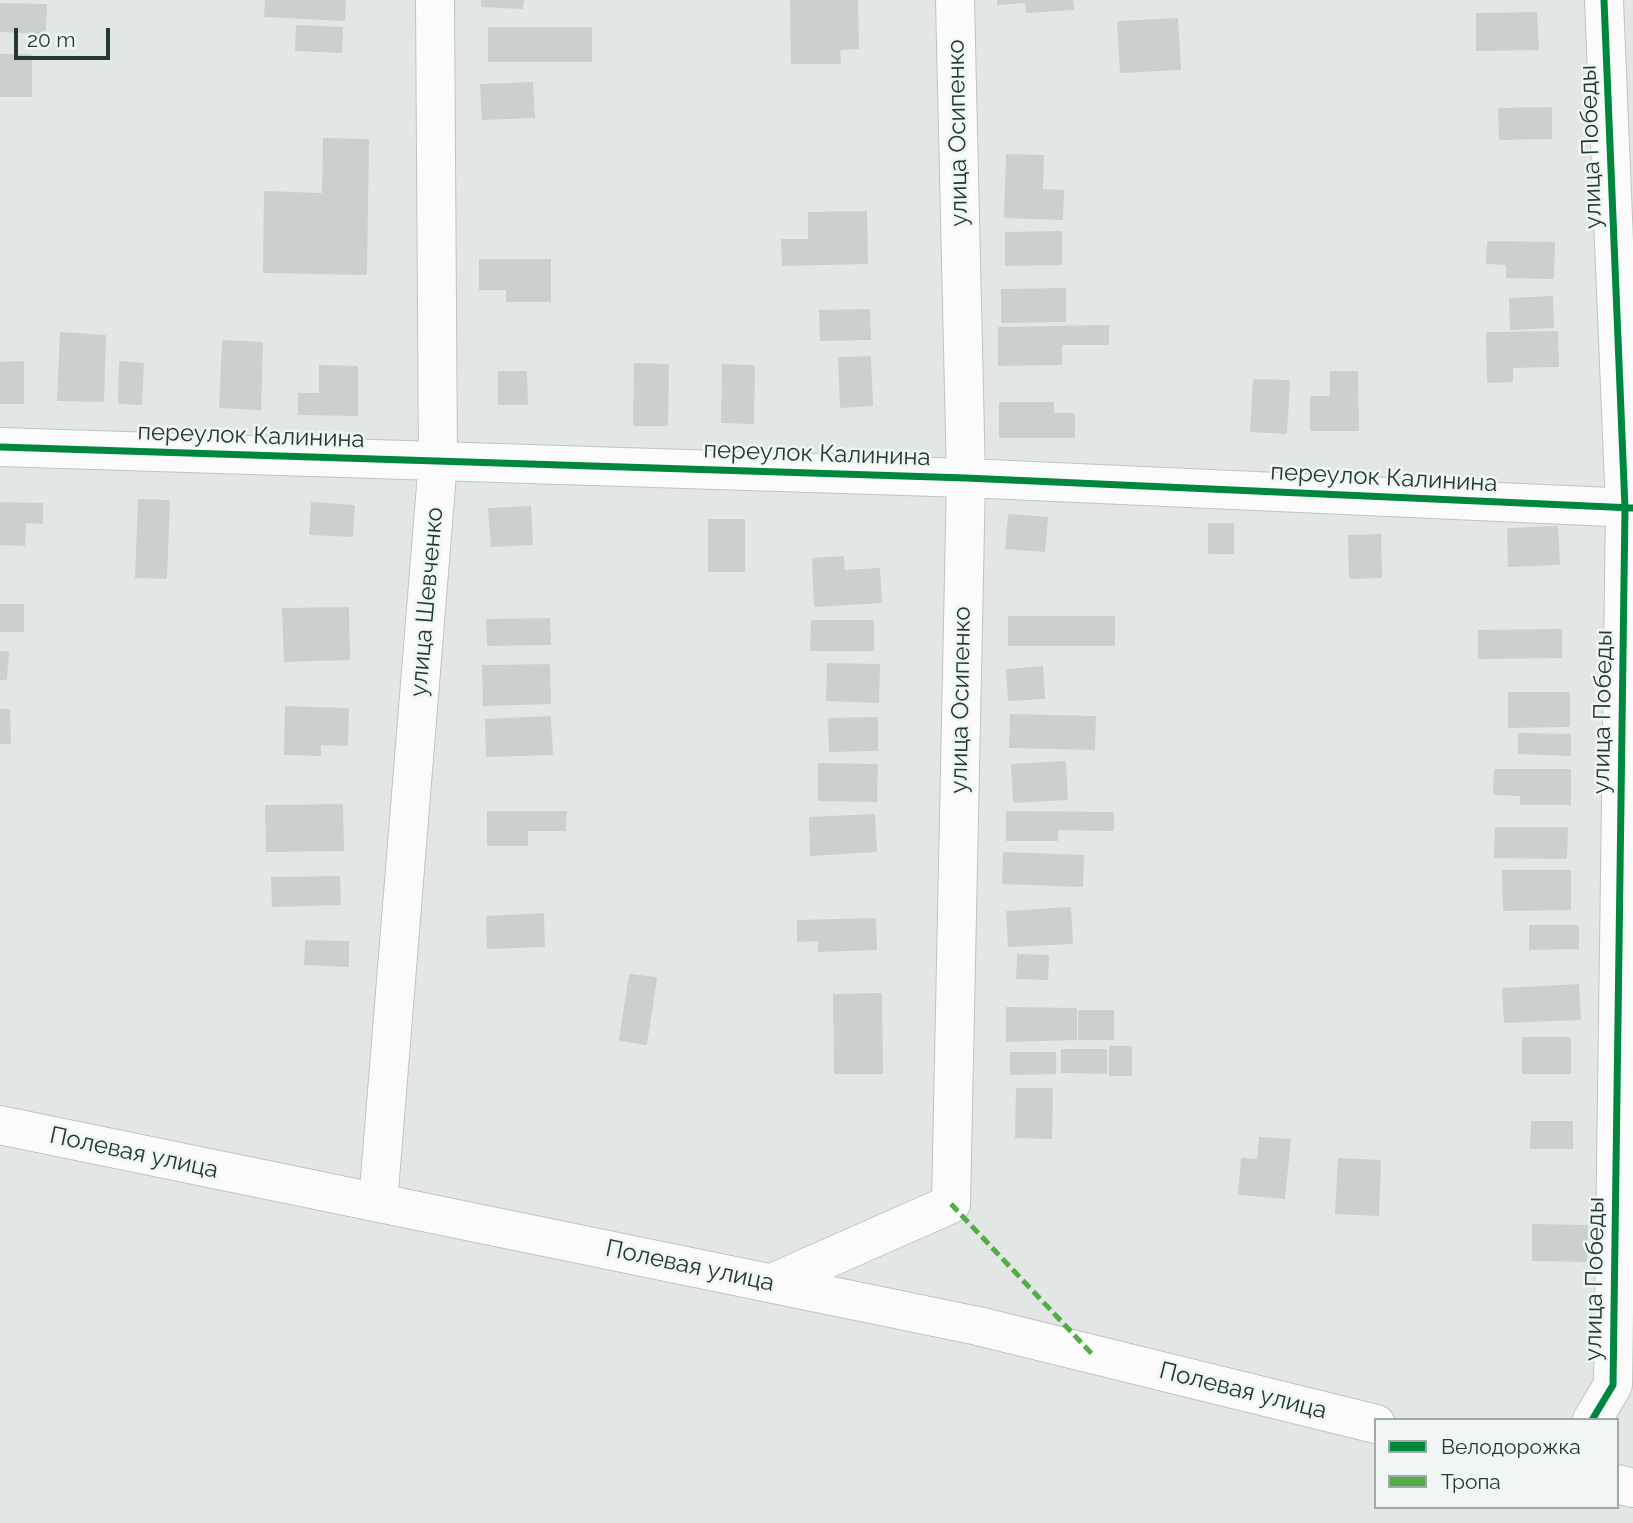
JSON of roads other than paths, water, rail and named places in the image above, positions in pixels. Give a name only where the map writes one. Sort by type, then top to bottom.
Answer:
[{"type":"street","name":"улица Шевченко","points":[[378,1203],[438,461],[435,0]]},
{"type":"street","name":"улица Осипенко","points":[[772,1283],[951,1204],[966,478],[956,0]]},
{"type":"street","name":"улица Победы","points":[[1593,1418],[1613,1384],[1629,508],[1604,0]]},
{"type":"street","name":"переулок Калинина","points":[[0,447],[966,478],[1629,508]]},
{"type":"street","name":"Полевая улица","points":[[0,1125],[978,1326],[1374,1424]]}]
